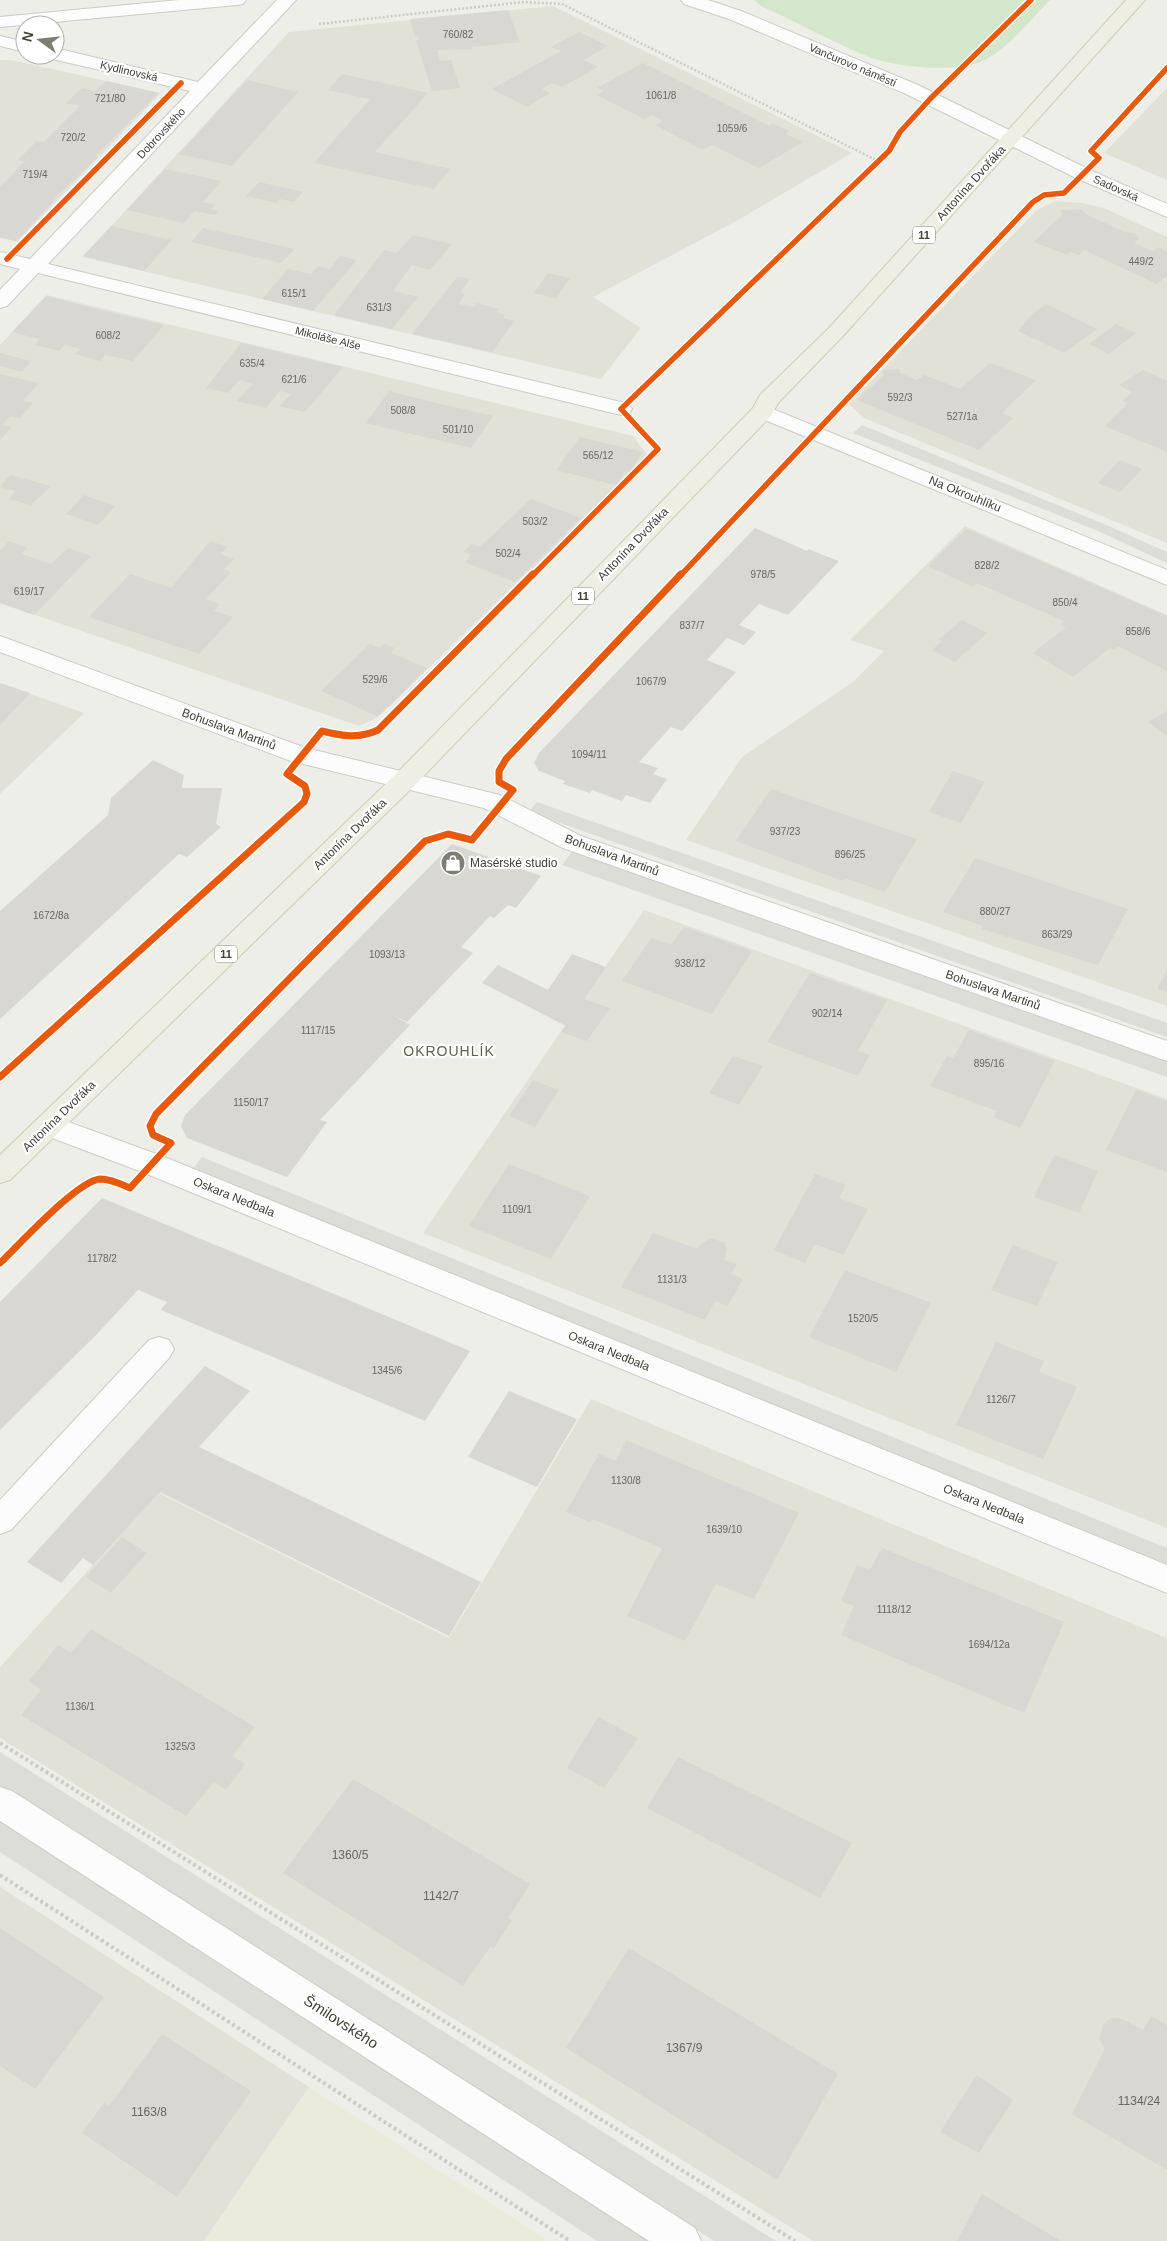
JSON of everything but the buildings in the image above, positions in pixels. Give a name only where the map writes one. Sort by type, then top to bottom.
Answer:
[{"type":"main road","name":"Antonína Dvořáka","points":[[0,1172],[404,781],[763,411],[768,400],[836,332],[1136,0]]},
{"type":"street","name":"Dobrovského","points":[[0,302],[287,0]]},
{"type":"street","name":"Vančurovo náměstí","points":[[690,0],[735,15],[912,89],[1013,138]]},
{"type":"street","points":[[0,22],[228,1]]},
{"type":"street","points":[[0,41],[15,45]]},
{"type":"street","name":"Kydlinovská","points":[[65,56],[203,89]]},
{"type":"street","name":"Sadovská","points":[[1013,138],[1083,174],[1167,211]]},
{"type":"street","points":[[0,258],[35,266]]},
{"type":"street","name":"Mikoláše Alše","points":[[35,266],[621,410]]},
{"type":"street","name":"Na Okrouhlíku","points":[[763,411],[1167,578]]},
{"type":"street","name":"Bohuslava Martinů","points":[[0,644],[300,755],[500,804],[572,842],[1167,1051]]},
{"type":"street","name":"Oskara Nedbala","points":[[49,1126],[152,1164],[1167,1579]]},
{"type":"street","points":[[0,1521],[159,1349]]},
{"type":"street","name":"Šmilovského","points":[[0,1802],[682,2241]]},
{"type":"path","points":[[318,24],[524,2],[562,4],[881,158],[871,168]]},
{"type":"path","points":[[0,1743],[795,2241]]},
{"type":"path","points":[[0,1876],[570,2241]]},
{"type":"shaded area","points":[[553,6],[852,153],[740,219],[593,297],[641,328],[601,379],[83,257],[289,32]]},
{"type":"shaded area","points":[[0,60],[11,60],[15,61],[15,65],[34,65],[161,93],[17,242],[0,238]]},
{"type":"shaded area","points":[[1167,88],[1167,180],[1104,153]]},
{"type":"shaded area","points":[[1055,201],[1082,203],[1104,208],[1167,237],[1167,543],[864,418],[849,404],[1036,211]]},
{"type":"shaded area","points":[[47,295],[633,436],[649,457],[378,717],[359,726],[0,603],[0,345]]},
{"type":"shaded area","points":[[862,425],[1104,524],[1167,552],[1167,563],[1098,531],[853,433]]},
{"type":"shaded area","points":[[965,526],[1167,615],[1167,1006],[686,840],[742,757],[853,682],[884,651],[850,640]]},
{"type":"shaded area","points":[[0,683],[84,713],[0,794]]},
{"type":"shaded area","points":[[537,802],[1167,1023],[1167,1037],[529,812]]},
{"type":"shaded area","points":[[572,852],[1167,1059],[1167,1077],[562,865]]},
{"type":"shaded area","points":[[644,910],[1167,1099],[1167,1528],[423,1233]]},
{"type":"shaded area","points":[[202,1157],[1167,1548],[1167,1568],[191,1171]]},
{"type":"shaded area","points":[[591,1399],[1167,1638],[1167,2241],[813,2241],[0,1738],[0,1667],[159,1493],[449,1638]]},
{"type":"shaded area","points":[[0,1752],[776,2241],[714,2241],[0,1788]]},
{"type":"shaded area","points":[[0,1816],[657,2241],[597,2241],[0,1852]]},
{"type":"shaded area","points":[[0,1887],[309,2087],[204,2241],[0,2241]]},
{"type":"shaded area","points":[[309,2087],[549,2241],[204,2241]]},
{"type":"green space","points":[[754,0],[1050,0],[1011,41],[985,60],[960,67],[927,68],[895,64],[869,57],[761,6]]},
{"type":"cycle path","points":[[0,1077],[304,802],[307,794],[305,786],[287,774],[322,731],[337,735],[357,736],[378,730],[658,449],[621,409],[889,151],[900,132],[931,98],[1031,0]]},
{"type":"cycle path","points":[[0,1263],[82,1187],[101,1179],[114,1181],[130,1188],[171,1143],[153,1135],[150,1126],[156,1114],[425,841],[443,834],[472,840],[513,790],[499,782],[498,778],[500,768],[509,756],[1033,202],[1044,195],[1064,193],[1099,158],[1091,151],[1167,68]]},
{"type":"cycle path","points":[[7,259],[181,83]]},
{"type":"place","name":"Masérské studio","points":[[453,863]]},
{"type":"district","name":"OKROUHLÍK","points":[[449,1051]]}]
